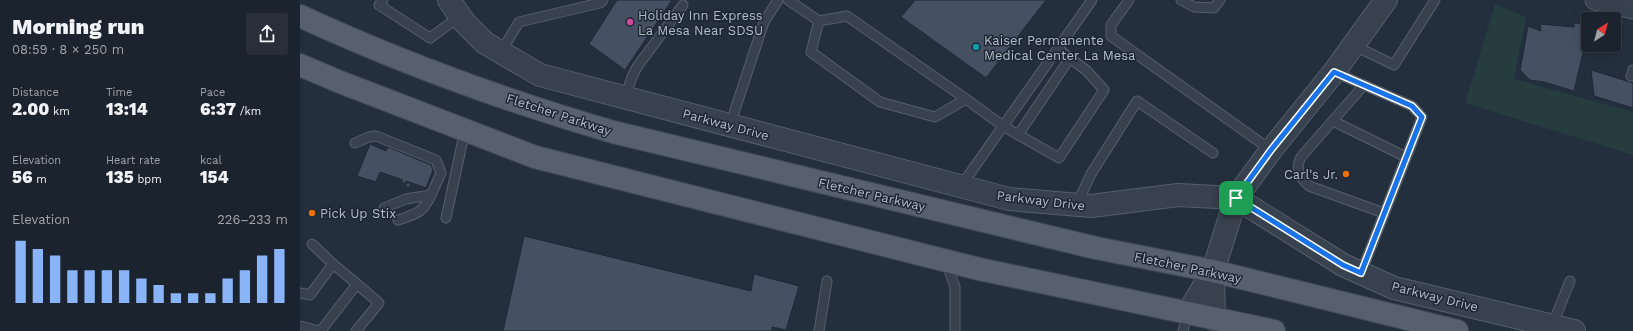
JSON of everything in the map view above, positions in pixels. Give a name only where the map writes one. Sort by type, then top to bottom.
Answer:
[{"type":"main road","name":"Fletcher Parkway","points":[[300,16],[362,44],[462,82],[562,117],[613,132],[1096,248],[1213,271],[1457,331]]},
{"type":"main road","points":[[300,65],[340,82],[535,157],[1186,322],[1274,331]]},
{"type":"street","points":[[1186,322],[1213,271],[1236,198],[1271,150],[1334,72],[1386,0]]},
{"type":"street","points":[[1595,0],[1633,9]]},
{"type":"street","name":"Parkway Drive","points":[[455,8],[486,43],[540,75],[1009,199],[1090,206],[1178,196],[1236,198],[1343,265],[1394,288],[1574,331]]},
{"type":"street","points":[[1212,325],[1213,271]]},
{"type":"lane","points":[[383,0],[379,5],[430,38],[455,8]]},
{"type":"lane","points":[[501,52],[519,22],[600,4],[603,0]]},
{"type":"lane","points":[[730,125],[764,22],[778,0]]},
{"type":"lane","points":[[788,0],[819,21],[847,16],[1003,126],[1059,158],[1104,90],[1087,71],[1058,49]]},
{"type":"lane","points":[[961,186],[1092,0]]},
{"type":"lane","points":[[1129,0],[1111,25],[1111,36],[1271,150]]},
{"type":"lane","points":[[1181,0],[1194,7],[1214,8],[1220,0]]},
{"type":"lane","points":[[1353,45],[1394,65],[1435,0]]},
{"type":"lane","points":[[625,97],[637,67],[683,5]]},
{"type":"lane","points":[[819,21],[811,52],[880,102],[935,117],[966,99]]},
{"type":"lane","points":[[1018,135],[1070,58]]},
{"type":"lane","points":[[1334,72],[1412,106],[1422,117],[1361,273]]},
{"type":"lane","points":[[1364,85],[1301,157],[1298,164],[1298,171],[1302,179],[1309,186],[1384,213]]},
{"type":"lane","points":[[1077,204],[1091,174],[1137,101],[1213,153]]},
{"type":"lane","points":[[1333,121],[1406,157]]},
{"type":"lane","points":[[446,218],[465,130]]},
{"type":"lane","points":[[355,143],[369,137],[376,136],[436,160],[440,173],[426,207],[413,215],[398,220]]},
{"type":"lane","points":[[384,208],[406,199],[431,195]]},
{"type":"lane","points":[[312,244],[379,303],[356,331]]},
{"type":"lane","points":[[946,260],[955,287],[955,331]]},
{"type":"lane","points":[[300,293],[310,295],[333,264]]},
{"type":"lane","points":[[818,331],[827,281]]},
{"type":"lane","points":[[1552,326],[1570,281]]},
{"type":"lane","points":[[300,326],[319,331],[323,328],[357,284]]},
{"type":"green space","points":[[1495,4],[1526,17],[1514,79],[1633,112],[1633,155],[1465,103]]},
{"type":"building","name":"Holiday Inn Express La Mesa Near SDSU","points":[[617,0],[672,0],[625,70],[589,44]]},
{"type":"building","name":"Kaiser Permanente Medical Center La Mesa","points":[[915,0],[1046,0],[986,78],[901,17]]},
{"type":"building","points":[[1574,23],[1581,24],[1581,52],[1583,52],[1574,91],[1544,82],[1530,80],[1520,70],[1528,26],[1541,31],[1540,24],[1574,27]]},
{"type":"building","points":[[1591,70],[1633,83],[1633,108],[1594,96]]},
{"type":"building","points":[[370,144],[386,151],[388,147],[431,165],[433,170],[426,188],[380,172],[376,182],[357,176]]},
{"type":"building","points":[[524,236],[751,291],[754,274],[799,286],[786,330],[772,327],[772,331],[503,331]]},
{"type":"place","name":"Holiday Inn Express La Mesa Near SDSU","points":[[630,22]]},
{"type":"place","name":"Kaiser Permanente Medical Center La Mesa","points":[[976,47]]},
{"type":"place","name":"Carl's Jr.","points":[[1346,174]]},
{"type":"place","name":"Pick Up Stix","points":[[312,213]]},
{"type":"route","points":[[1334,72],[1412,106],[1422,117],[1361,273],[1343,265],[1236,198],[1305,106],[1334,72]]}]
